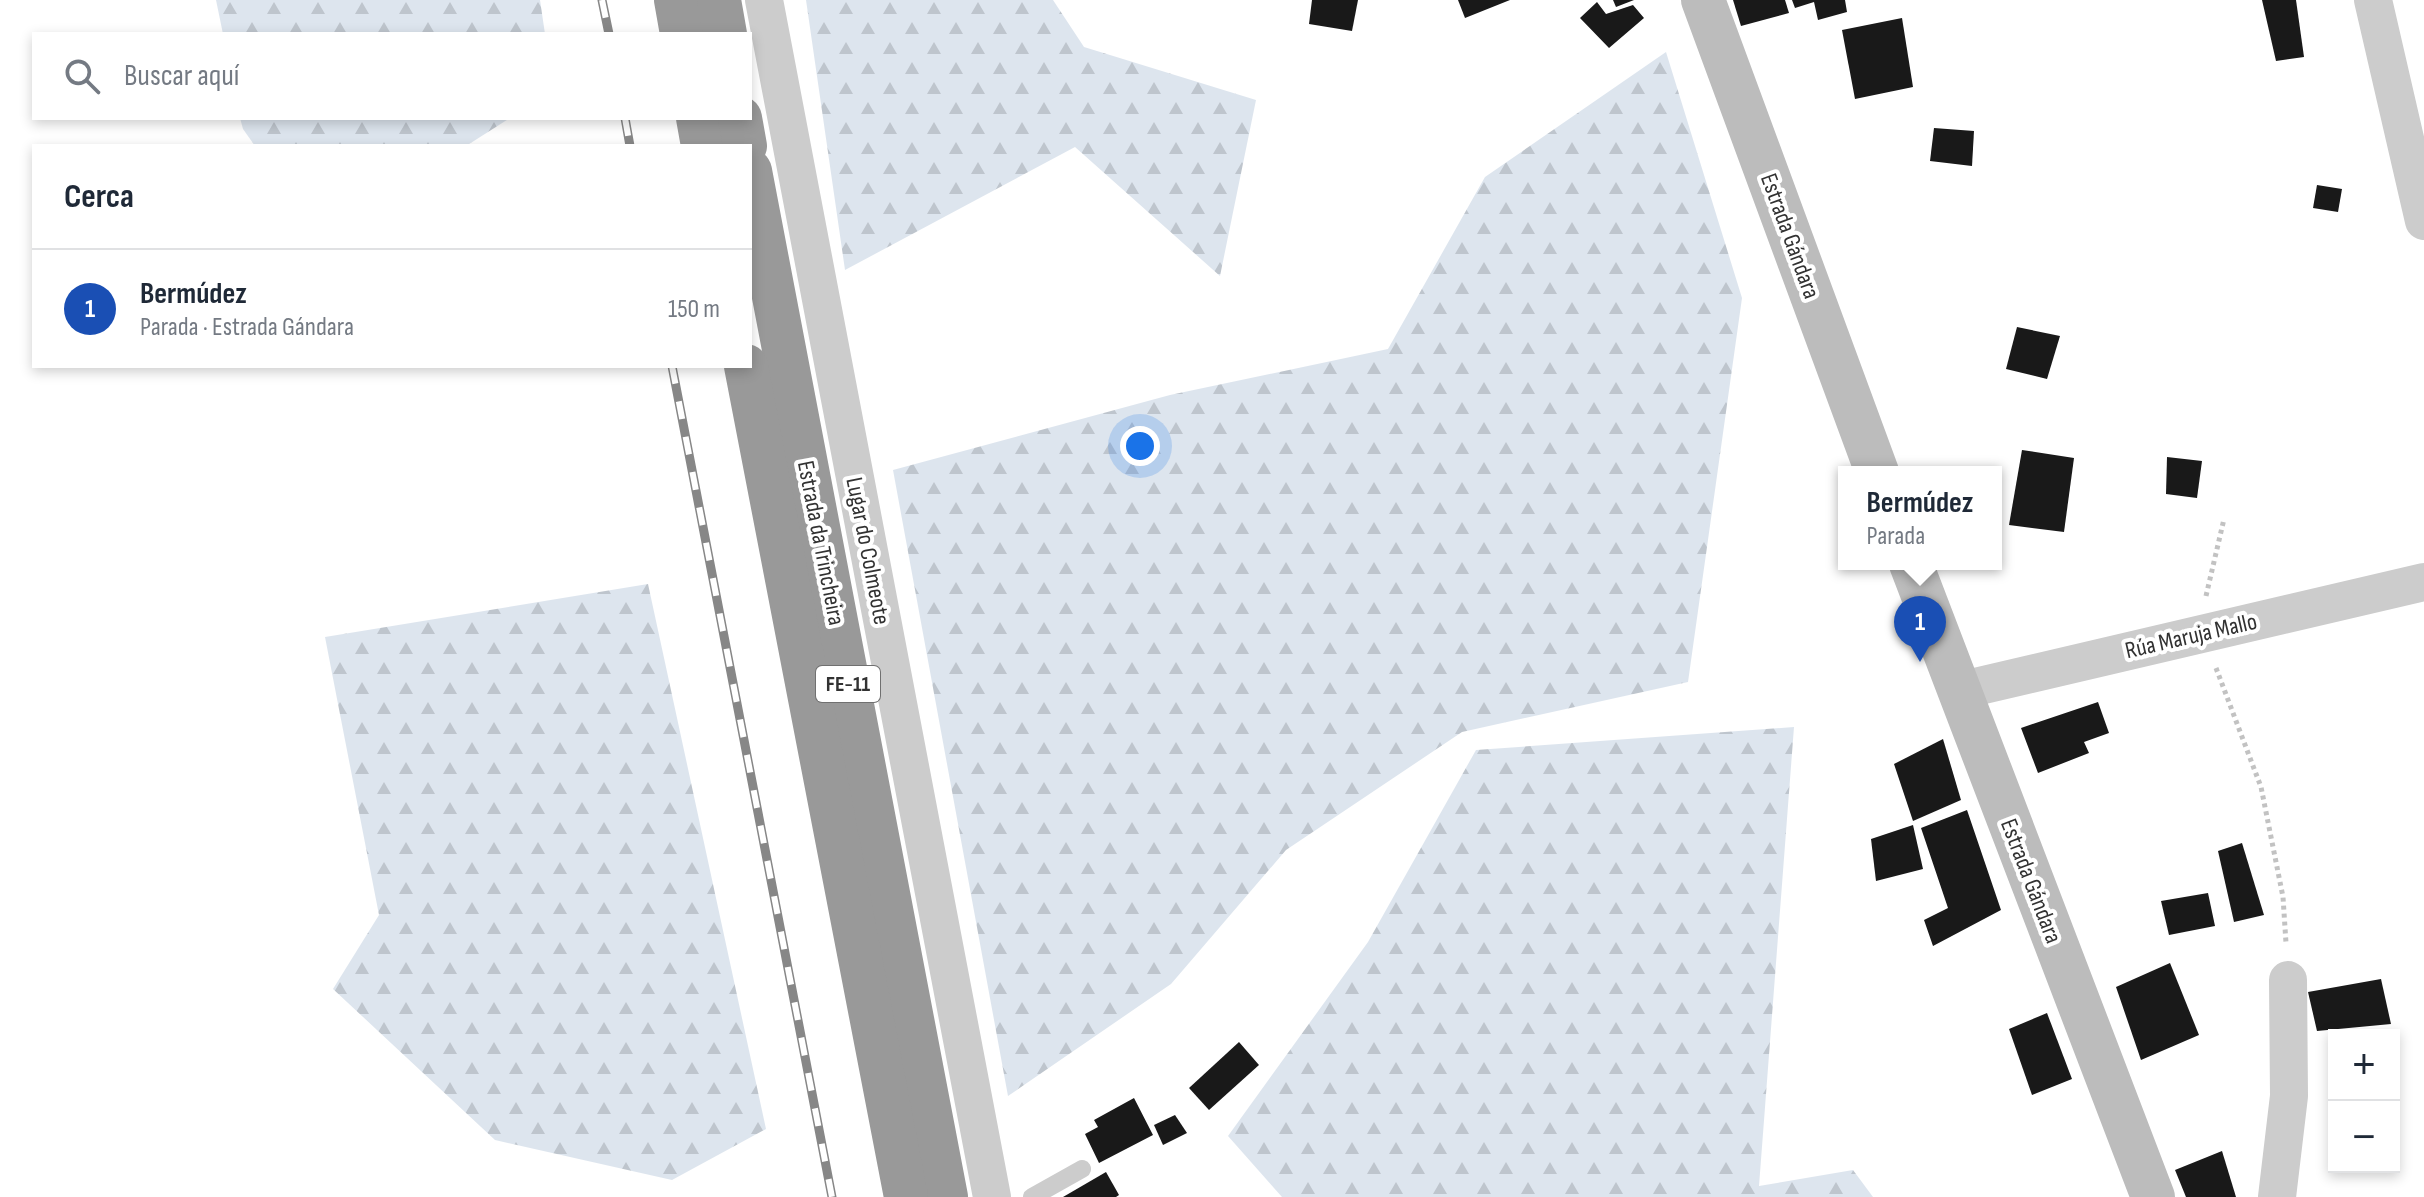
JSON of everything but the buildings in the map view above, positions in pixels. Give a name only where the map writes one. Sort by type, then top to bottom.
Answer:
[{"type":"highway","points":[[676,0],[682,32]]},
{"type":"highway","points":[[719,0],[725,32]]},
{"type":"highway","points":[[698,120],[703,144]]},
{"type":"highway","points":[[740,120],[745,144]]},
{"type":"highway","name":"Estrada da Trincheira","points":[[752,181],[946,1197]]},
{"type":"highway","name":"Estrada da Trincheira","points":[[746,368],[906,1197]]},
{"type":"street","name":"Lugar do Colmeote","points":[[764,0],[992,1197]]},
{"type":"street","name":"Estrada Gándara","points":[[1703,0],[1875,466]]},
{"type":"street","points":[[2373,0],[2424,221]]},
{"type":"street","name":"Estrada Gándara","points":[[1913,570],[2153,1197]]},
{"type":"street","name":"Rúa Maruja Mallo","points":[[1958,691],[2424,582]]},
{"type":"street","points":[[2277,1197],[2289,1096],[2288,980]]},
{"type":"lane","points":[[1032,1197],[1082,1169]]},
{"type":"path","points":[[2224,519],[2197,635],[2220,675],[2261,787],[2283,897],[2288,980]]},
{"type":"green space","points":[[216,0],[540,0],[545,32],[223,32]]},
{"type":"green space","points":[[806,0],[1053,0],[1084,47],[1256,100],[1220,276],[1075,147],[845,270]]},
{"type":"green space","points":[[1666,52],[1742,298],[1688,682],[1462,732],[1286,850],[1171,984],[1008,1096],[893,470],[1170,395],[1388,349],[1485,177]]},
{"type":"green space","points":[[241,120],[507,120],[469,144],[254,144]]},
{"type":"green space","points":[[648,584],[766,1129],[672,1180],[495,1140],[333,989],[379,915],[325,637]]},
{"type":"green space","points":[[1794,727],[1759,1186],[1853,1170],[1873,1197],[1282,1197],[1228,1136],[1368,942],[1476,750]]},
{"type":"railway","points":[[602,0],[609,32]]},
{"type":"railway","points":[[625,120],[630,144]]},
{"type":"railway","points":[[672,368],[832,1197]]},
{"type":"place","name":"Bermúdez","points":[[1920,662]]}]
